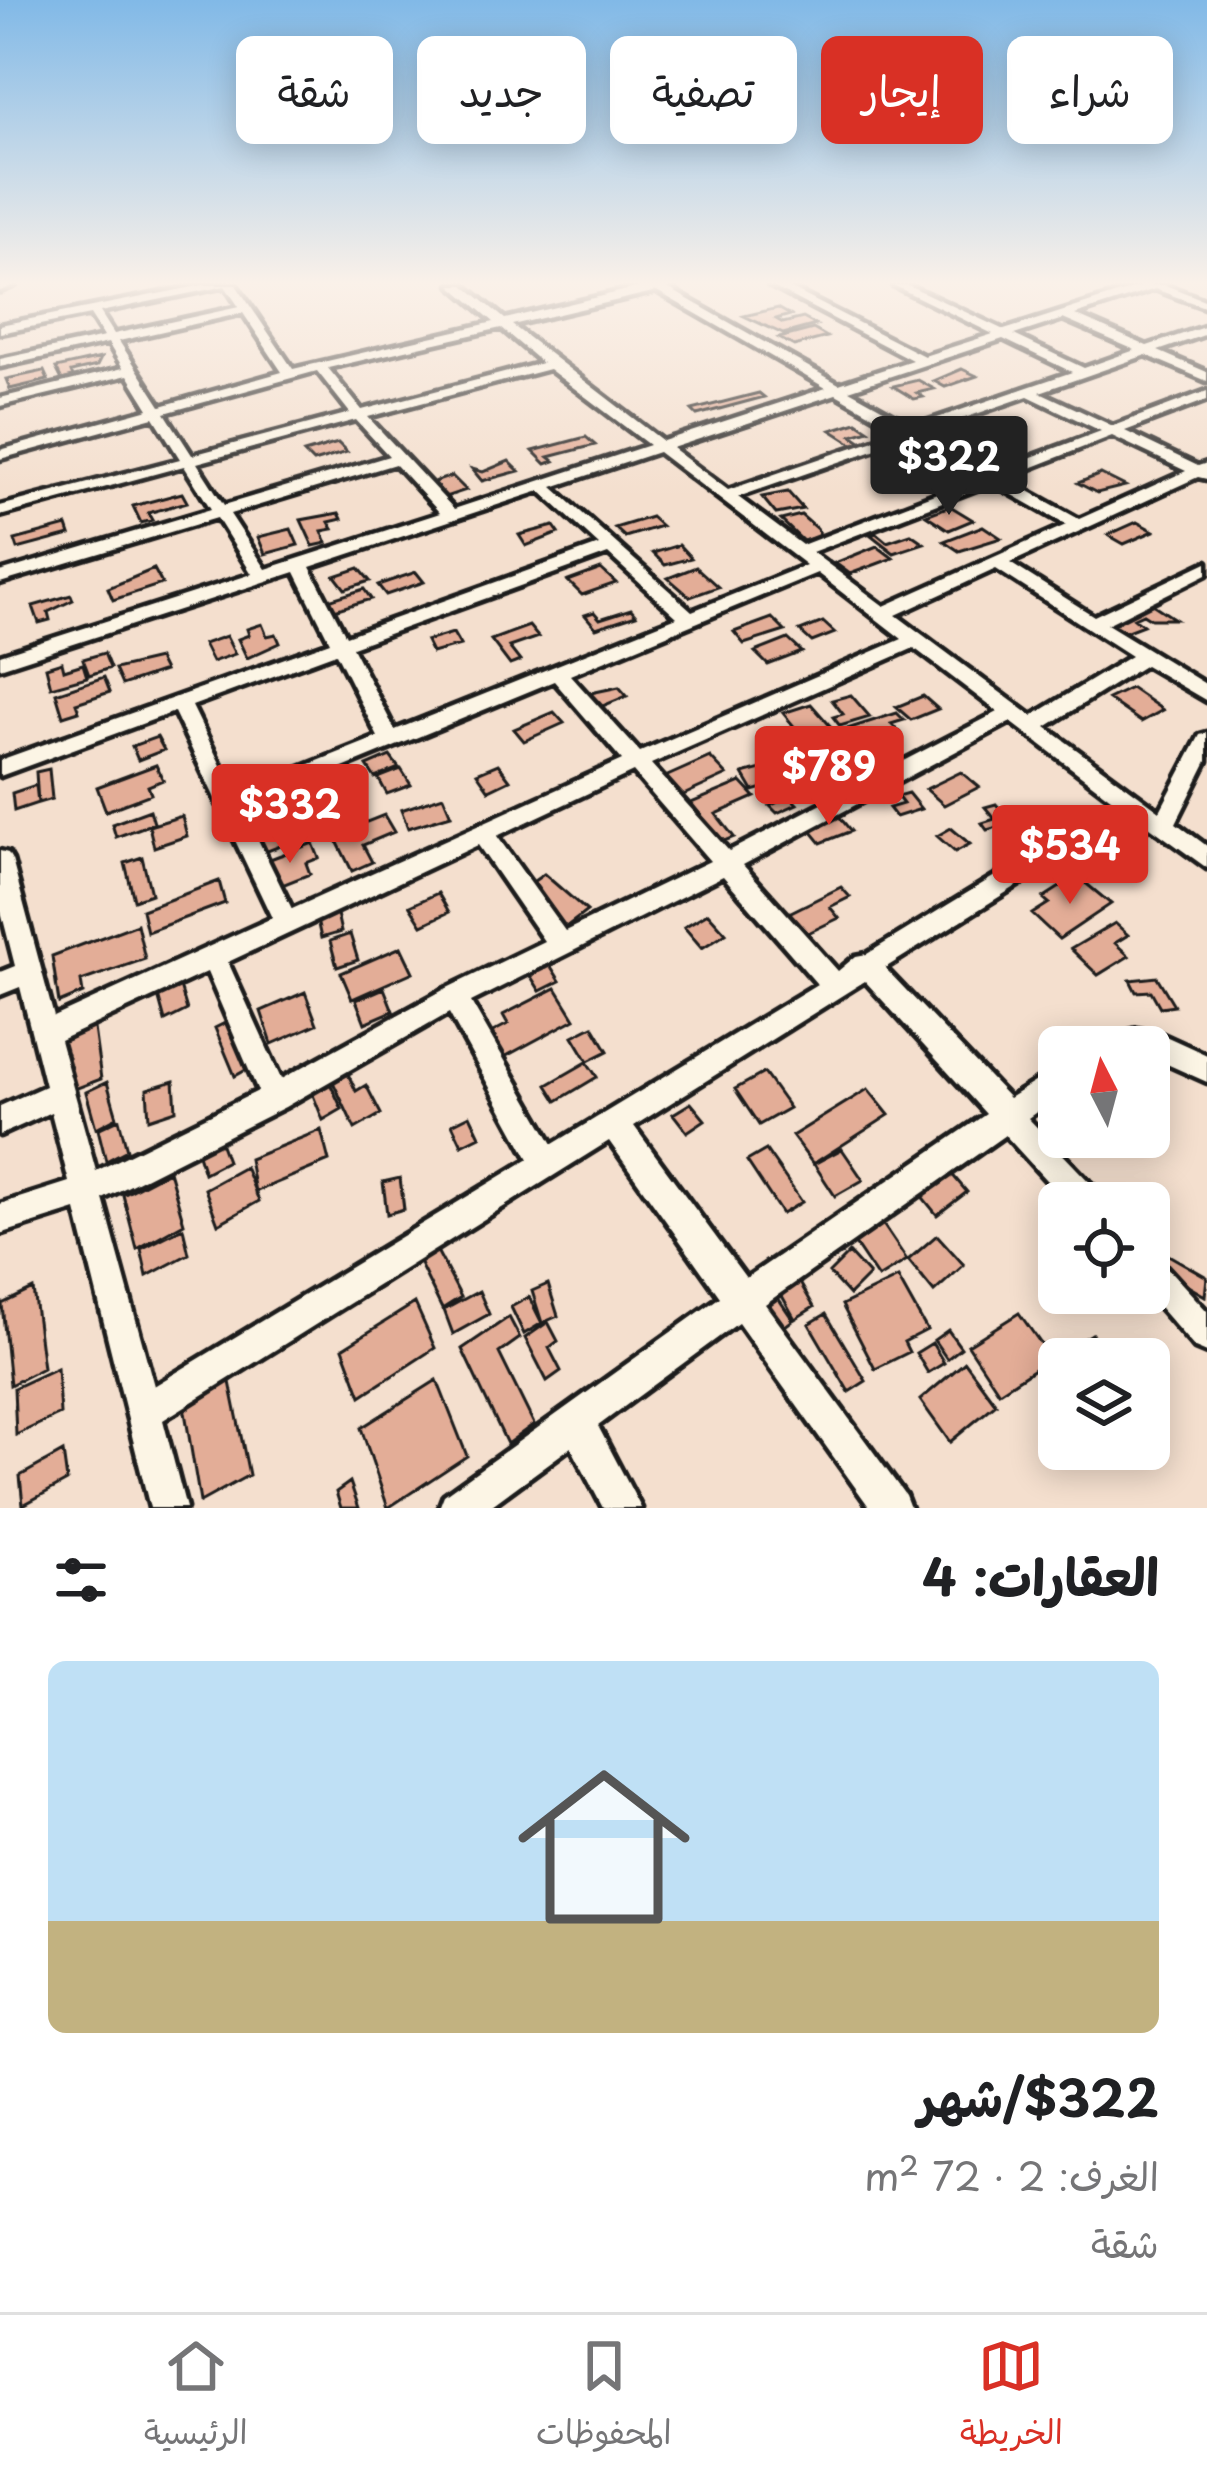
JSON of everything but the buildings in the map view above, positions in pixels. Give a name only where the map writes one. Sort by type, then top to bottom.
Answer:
[{"type":"street","points":[[0,363],[36,355]]},
{"type":"street","points":[[123,355],[262,577]]},
{"type":"street","points":[[277,355],[290,374]]},
{"type":"street","points":[[0,454],[367,355]]},
{"type":"street","points":[[539,355],[1207,859]]},
{"type":"street","points":[[779,355],[1076,524]]},
{"type":"street","points":[[912,355],[923,361]]},
{"type":"street","points":[[0,662],[941,355]]},
{"type":"street","points":[[1047,355],[1087,374]]},
{"type":"street","points":[[728,496],[1139,355]]},
{"type":"street","points":[[1157,355],[1207,377]]},
{"type":"street","points":[[0,511],[550,364]]},
{"type":"street","points":[[320,366],[356,413],[452,515]]},
{"type":"street","points":[[0,402],[133,370]]},
{"type":"street","points":[[1032,393],[1204,471]]},
{"type":"street","points":[[800,551],[1207,395]]},
{"type":"street","points":[[0,578],[398,458]]},
{"type":"street","points":[[880,615],[1204,471]]},
{"type":"street","points":[[542,485],[690,619]]},
{"type":"street","points":[[0,768],[610,547]]},
{"type":"street","points":[[996,561],[1207,694]]},
{"type":"street","points":[[300,565],[390,740]]},
{"type":"street","points":[[230,805],[820,566]]},
{"type":"street","points":[[1093,624],[1205,570]]},
{"type":"street","points":[[46,1034],[914,641]]},
{"type":"street","points":[[0,1219],[86,1192],[275,1097],[560,942],[1020,721],[1144,656]]},
{"type":"street","points":[[556,673],[834,984]]},
{"type":"street","points":[[180,703],[287,924]]},
{"type":"street","points":[[1163,826],[1207,740]]},
{"type":"street","points":[[144,1412],[1134,802]]},
{"type":"street","points":[[482,833],[560,942]]},
{"type":"street","points":[[2,879],[62,1092],[168,1508]]},
{"type":"street","points":[[213,957],[275,1097]]},
{"type":"street","points":[[866,964],[1069,1182]]},
{"type":"street","points":[[0,984],[30,971]]},
{"type":"street","points":[[454,997],[547,1162]]},
{"type":"street","points":[[1170,1053],[1207,1069]]},
{"type":"street","points":[[0,1121],[62,1092]]},
{"type":"street","points":[[457,1508],[1038,1093]]},
{"type":"street","points":[[614,1123],[892,1508]]},
{"type":"street","points":[[1170,1295],[1207,1336]]},
{"type":"street","points":[[577,1423],[623,1508]]}]
